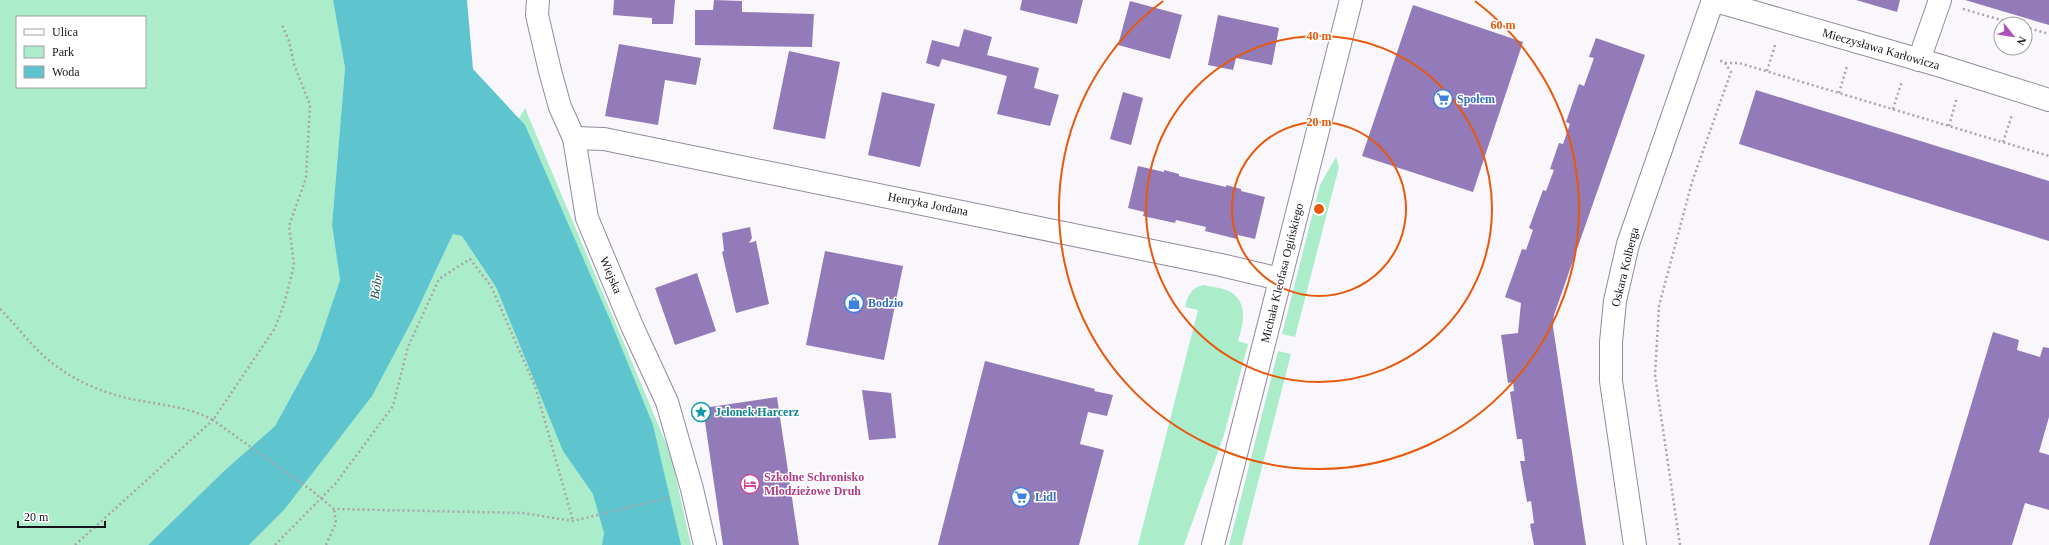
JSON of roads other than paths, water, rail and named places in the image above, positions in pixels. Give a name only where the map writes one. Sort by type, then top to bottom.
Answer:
[{"type":"street","name":"Wiejska","points":[[538,0],[537,15],[550,71],[560,107],[574,138],[587,218],[632,326],[667,402],[692,489],[705,545]]},
{"type":"street","name":"Michała Kleofasa Ogińskiego","points":[[1213,545],[1351,0]]},
{"type":"street","name":"Mieczysława Karłowicza","points":[[1712,0],[1919,60],[2049,100]]},
{"type":"street","name":"Oskara Kolberga","points":[[1635,545],[1611,381],[1611,342],[1615,301],[1628,244],[1712,0]]},
{"type":"street","points":[[1919,60],[1949,4]]},
{"type":"street","name":"Henryka Jordana","points":[[574,138],[604,139],[1171,262],[1280,279]]},
{"type":"water","name":"Bóbr","points":[[333,0],[467,0],[473,69],[525,125],[611,322],[653,425],[681,545],[602,545],[604,533],[593,494],[563,451],[496,287],[462,236],[453,234],[415,315],[372,396],[284,510],[249,545],[148,545],[225,470],[275,426],[316,351],[340,280],[332,225],[345,68]]},
{"type":"place","name":"Społem","points":[[1443,99]]},
{"type":"place","name":"Bodzio","points":[[854,303]]},
{"type":"place","name":"Jelonek Harcerz","points":[[701,412]]},
{"type":"place","name":"Szkolne Schronisko Młodzieżowe Druh","points":[[750,484]]},
{"type":"place","name":"Lidl","points":[[1021,497]]}]
